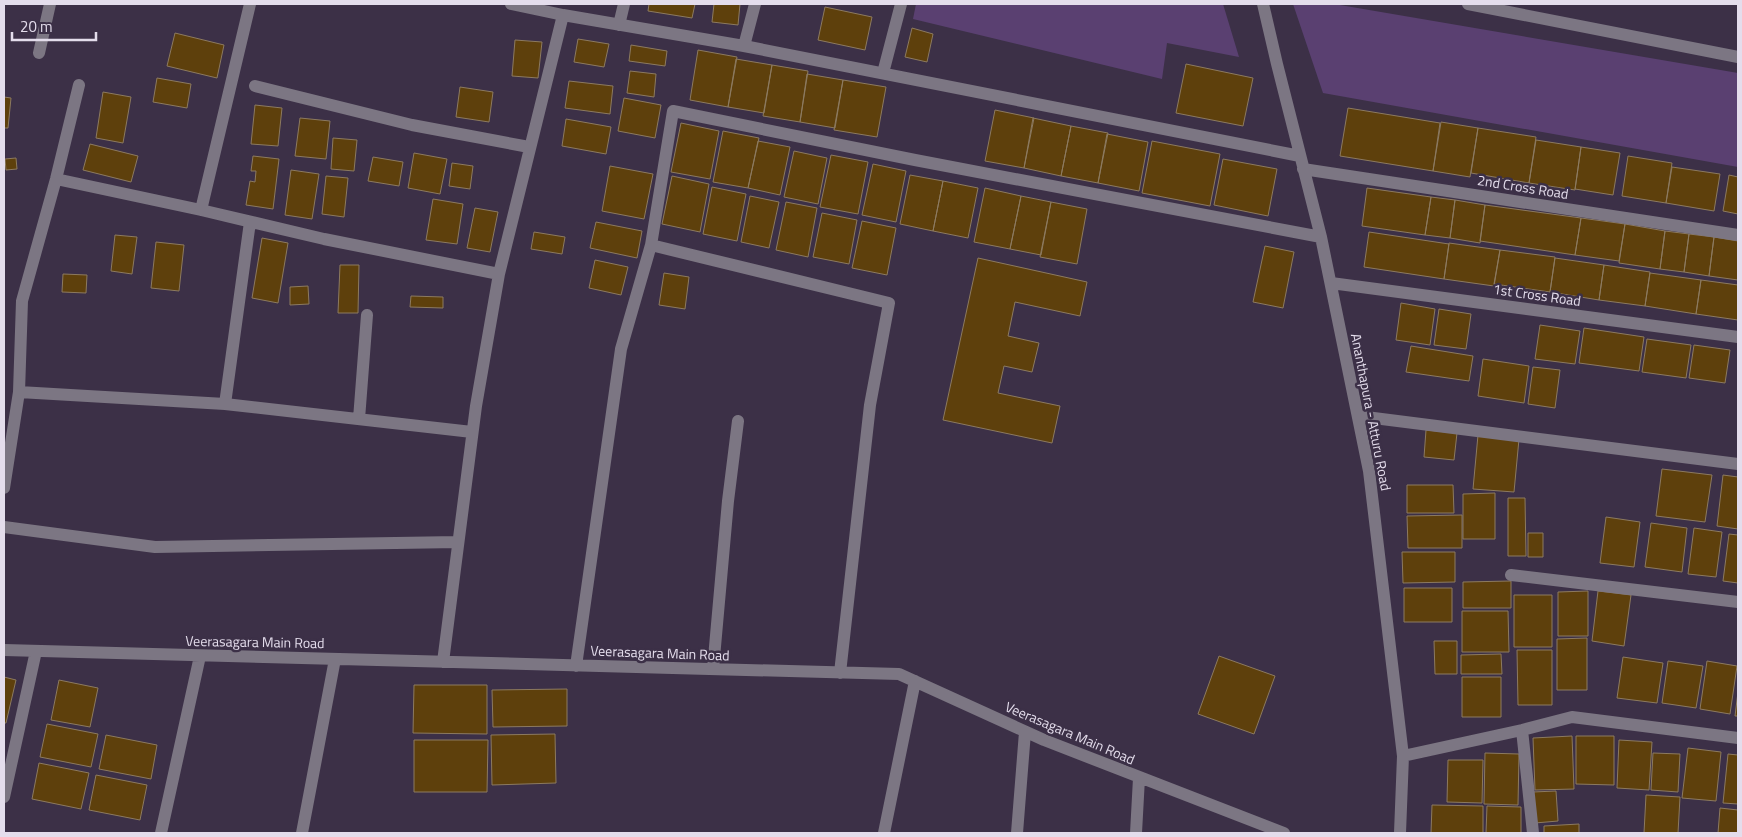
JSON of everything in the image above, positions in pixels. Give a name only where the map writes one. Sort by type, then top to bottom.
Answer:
[{"type":"street","points":[[40,53],[50,4]]},
{"type":"street","points":[[201,210],[250,4]]},
{"type":"street","name":"2nd Cross Road","points":[[511,4],[883,73],[1302,162],[1738,235]]},
{"type":"street","points":[[619,25],[624,4]]},
{"type":"street","points":[[744,46],[755,4]]},
{"type":"street","points":[[883,73],[901,4]]},
{"type":"street","name":"Ananthapura - Atturu Road","points":[[1263,4],[1321,237],[1370,480],[1403,756],[1400,833]]},
{"type":"street","points":[[1468,4],[1738,57]]},
{"type":"street","points":[[443,662],[472,432],[499,274],[563,15]]},
{"type":"street","points":[[4,488],[19,392],[22,301],[56,179],[79,85]]},
{"type":"street","points":[[256,86],[412,125],[529,147]]},
{"type":"street","points":[[576,666],[621,349],[651,245],[673,111],[915,160],[1321,237]]},
{"type":"street","points":[[56,179],[324,239],[499,274]]},
{"type":"street","points":[[225,404],[250,222]]},
{"type":"street","points":[[651,245],[889,304],[870,405],[840,673]]},
{"type":"street","name":"1st Cross Road","points":[[1331,283],[1738,337]]},
{"type":"street","points":[[359,419],[367,315]]},
{"type":"street","points":[[19,392],[225,404],[472,432]]},
{"type":"street","points":[[1358,416],[1738,464]]},
{"type":"street","points":[[713,669],[728,501],[738,421]]},
{"type":"street","points":[[4,527],[155,547],[458,542]]},
{"type":"street","points":[[1511,575],[1738,602]]},
{"type":"street","name":"Veerasagara Main Road","points":[[4,650],[899,674],[1044,740],[1270,831],[1284,833]]},
{"type":"street","points":[[4,797],[36,651]]},
{"type":"street","points":[[160,833],[200,656]]},
{"type":"street","points":[[302,833],[335,659]]},
{"type":"street","points":[[884,833],[915,681]]},
{"type":"street","points":[[1403,756],[1572,717],[1738,738]]},
{"type":"street","points":[[1522,730],[1532,833]]},
{"type":"street","points":[[1017,833],[1025,732]]},
{"type":"street","points":[[1136,833],[1140,778]]},
{"type":"shaded area","points":[[916,4],[1223,4],[1239,57],[1167,43],[1162,79],[913,19]]},
{"type":"shaded area","points":[[1293,4],[1334,4],[1738,73],[1738,167],[1323,93]]},
{"type":"building","points":[[649,4],[695,4],[692,18],[648,11]]},
{"type":"building","points":[[714,4],[740,4],[738,25],[712,22]]},
{"type":"building","points":[[825,7],[872,17],[865,50],[818,40]]},
{"type":"building","points":[[912,28],[933,34],[927,62],[905,57]]},
{"type":"building","points":[[175,33],[224,45],[217,78],[167,66]]},
{"type":"building","points":[[578,39],[609,44],[604,67],[574,62]]},
{"type":"building","points":[[515,40],[542,42],[538,78],[512,76]]},
{"type":"building","points":[[631,45],[667,51],[665,66],[629,61]]},
{"type":"building","points":[[698,50],[737,57],[728,107],[690,100]]},
{"type":"building","points":[[736,59],[772,65],[764,113],[728,107]]},
{"type":"building","points":[[1186,64],[1253,78],[1243,126],[1176,113]]},
{"type":"building","points":[[772,65],[808,71],[800,122],[763,116]]},
{"type":"building","points":[[630,71],[656,74],[654,97],[627,93]]},
{"type":"building","points":[[807,74],[843,80],[835,128],[800,122]]},
{"type":"building","points":[[157,78],[191,84],[187,108],[153,102]]},
{"type":"building","points":[[843,80],[886,87],[877,137],[834,130]]},
{"type":"building","points":[[569,81],[613,86],[610,114],[565,108]]},
{"type":"building","points":[[460,87],[493,92],[489,122],[456,117]]},
{"type":"building","points":[[103,92],[131,97],[123,143],[96,138]]},
{"type":"building","points":[[4,97],[11,98],[8,128],[4,128]]},
{"type":"building","points":[[624,98],[661,105],[655,138],[618,131]]},
{"type":"building","points":[[255,105],[282,108],[278,146],[251,144]]},
{"type":"building","points":[[1348,108],[1440,123],[1433,171],[1340,156]]},
{"type":"building","points":[[995,110],[1034,118],[1024,168],[985,161]]},
{"type":"building","points":[[300,118],[330,121],[326,159],[295,156]]},
{"type":"building","points":[[1033,118],[1071,126],[1061,176],[1024,168]]},
{"type":"building","points":[[566,119],[611,127],[606,154],[562,146]]},
{"type":"building","points":[[1441,122],[1478,128],[1470,177],[1433,171]]},
{"type":"building","points":[[681,123],[719,131],[710,179],[671,172]]},
{"type":"building","points":[[1071,126],[1108,133],[1098,183],[1061,176]]},
{"type":"building","points":[[1478,128],[1536,137],[1529,183],[1471,173]]},
{"type":"building","points":[[723,131],[759,138],[748,188],[713,182]]},
{"type":"building","points":[[1107,134],[1148,142],[1139,191],[1098,183]]},
{"type":"building","points":[[333,138],[357,140],[354,171],[331,169]]},
{"type":"building","points":[[1536,140],[1581,147],[1575,190],[1529,183]]},
{"type":"building","points":[[758,141],[790,147],[780,195],[748,188]]},
{"type":"building","points":[[1152,141],[1220,154],[1210,206],[1142,193]]},
{"type":"building","points":[[90,144],[138,156],[131,182],[83,170]]},
{"type":"building","points":[[1581,147],[1620,153],[1613,195],[1575,189]]},
{"type":"building","points":[[794,151],[827,158],[818,204],[784,197]]},
{"type":"building","points":[[414,153],[447,159],[440,194],[408,188]]},
{"type":"building","points":[[831,155],[868,162],[858,214],[820,207]]},
{"type":"building","points":[[253,156],[279,159],[273,209],[246,205],[250,181],[255,182],[256,171],[251,171]]},
{"type":"building","points":[[1628,156],[1672,163],[1666,203],[1622,196]]},
{"type":"building","points":[[373,157],[403,162],[399,186],[368,181]]},
{"type":"building","points":[[16,158],[17,169],[6,170],[5,159]]},
{"type":"building","points":[[1223,159],[1277,169],[1268,216],[1214,205]]},
{"type":"building","points":[[452,163],[473,166],[470,189],[449,186]]},
{"type":"building","points":[[873,164],[906,171],[896,222],[862,215]]},
{"type":"building","points":[[610,166],[653,174],[644,219],[602,211]]},
{"type":"building","points":[[1672,167],[1720,174],[1714,211],[1666,203]]},
{"type":"building","points":[[291,170],[319,174],[312,219],[285,215]]},
{"type":"building","points":[[910,175],[943,181],[933,231],[900,224]]},
{"type":"building","points":[[1729,175],[1738,177],[1738,214],[1723,211]]},
{"type":"building","points":[[326,176],[348,178],[344,217],[322,214]]},
{"type":"building","points":[[672,176],[709,184],[700,232],[662,224]]},
{"type":"building","points":[[943,181],[978,188],[968,238],[933,231]]},
{"type":"building","points":[[712,187],[746,194],[737,241],[703,234]]},
{"type":"building","points":[[985,188],[1021,196],[1010,249],[974,242]]},
{"type":"building","points":[[1367,188],[1431,197],[1425,235],[1362,226]]},
{"type":"building","points":[[750,196],[779,202],[769,248],[741,242]]},
{"type":"building","points":[[1021,196],[1051,202],[1041,255],[1010,249]]},
{"type":"building","points":[[1431,197],[1455,200],[1450,238],[1425,235]]},
{"type":"building","points":[[433,199],[463,204],[457,244],[426,240]]},
{"type":"building","points":[[1455,200],[1485,205],[1480,243],[1450,238]]},
{"type":"building","points":[[786,202],[817,208],[808,257],[776,250]]},
{"type":"building","points":[[1051,202],[1087,209],[1077,264],[1040,257]]},
{"type":"building","points":[[1485,205],[1581,218],[1575,255],[1480,241]]},
{"type":"building","points":[[475,208],[498,212],[490,252],[467,248]]},
{"type":"building","points":[[822,213],[857,220],[849,264],[813,257]]},
{"type":"building","points":[[1581,218],[1625,224],[1619,261],[1575,255]]},
{"type":"building","points":[[862,221],[896,228],[887,275],[852,268]]},
{"type":"building","points":[[596,222],[642,231],[637,258],[590,248]]},
{"type":"building","points":[[1625,224],[1665,231],[1660,269],[1619,263]]},
{"type":"building","points":[[1665,231],[1689,234],[1684,272],[1660,269]]},
{"type":"building","points":[[534,232],[565,237],[562,254],[531,249]]},
{"type":"building","points":[[1369,232],[1449,244],[1444,279],[1364,267]]},
{"type":"building","points":[[1689,234],[1714,237],[1709,276],[1684,272]]},
{"type":"building","points":[[115,235],[137,237],[132,274],[111,271]]},
{"type":"building","points":[[1714,237],[1738,241],[1738,280],[1709,276]]},
{"type":"building","points":[[262,238],[288,243],[278,303],[252,298]]},
{"type":"building","points":[[156,242],[184,245],[179,291],[151,288]]},
{"type":"building","points":[[1449,243],[1500,250],[1494,286],[1444,279]]},
{"type":"building","points":[[1265,246],[1294,252],[1283,308],[1253,302]]},
{"type":"building","points":[[1500,250],[1555,257],[1550,292],[1494,284]]},
{"type":"building","points":[[978,258],[1087,282],[1080,316],[1015,302],[1008,336],[1039,343],[1032,372],[1004,366],[998,393],[1060,406],[1052,443],[943,420]]},
{"type":"building","points":[[1555,258],[1604,265],[1599,300],[1550,292]]},
{"type":"building","points":[[595,260],[628,267],[621,295],[589,288]]},
{"type":"building","points":[[340,265],[359,265],[358,313],[338,313]]},
{"type":"building","points":[[1604,265],[1650,272],[1645,306],[1599,300]]},
{"type":"building","points":[[664,273],[689,277],[685,309],[659,305]]},
{"type":"building","points":[[1650,273],[1701,280],[1696,314],[1645,306]]},
{"type":"building","points":[[63,274],[87,275],[86,293],[62,292]]},
{"type":"building","points":[[1701,280],[1738,285],[1738,320],[1696,314]]},
{"type":"building","points":[[308,286],[309,304],[290,305],[290,287]]},
{"type":"building","points":[[411,296],[443,297],[443,308],[410,307]]},
{"type":"building","points":[[1401,303],[1435,309],[1430,345],[1396,340]]},
{"type":"building","points":[[1439,309],[1471,314],[1466,349],[1434,345]]},
{"type":"building","points":[[1540,325],[1580,331],[1575,364],[1535,359]]},
{"type":"building","points":[[1584,328],[1644,337],[1639,371],[1579,363]]},
{"type":"building","points":[[1647,339],[1691,345],[1686,378],[1642,372]]},
{"type":"building","points":[[1694,345],[1730,350],[1725,383],[1689,378]]},
{"type":"building","points":[[1411,346],[1473,356],[1469,381],[1406,372]]},
{"type":"building","points":[[1483,359],[1529,366],[1524,403],[1478,396]]},
{"type":"building","points":[[1533,367],[1560,370],[1555,408],[1528,404]]},
{"type":"building","points":[[1426,430],[1457,433],[1454,460],[1424,457]]},
{"type":"building","points":[[1478,435],[1519,439],[1514,492],[1473,489]]},
{"type":"building","points":[[1662,469],[1712,475],[1705,522],[1656,516]]},
{"type":"building","points":[[1723,475],[1738,477],[1738,529],[1717,526]]},
{"type":"building","points":[[1407,485],[1453,485],[1454,513],[1407,513]]},
{"type":"building","points":[[1495,493],[1495,539],[1463,539],[1463,494]]},
{"type":"building","points":[[1508,498],[1525,498],[1526,556],[1508,556]]},
{"type":"building","points":[[1462,515],[1462,548],[1408,548],[1407,516]]},
{"type":"building","points":[[1606,517],[1640,522],[1634,567],[1600,563]]},
{"type":"building","points":[[1651,523],[1687,528],[1682,572],[1645,567]]},
{"type":"building","points":[[1694,528],[1722,532],[1716,577],[1688,574]]},
{"type":"building","points":[[1528,533],[1543,533],[1543,557],[1528,557]]},
{"type":"building","points":[[1729,534],[1738,535],[1738,583],[1723,581]]},
{"type":"building","points":[[1402,552],[1455,552],[1455,582],[1403,583]]},
{"type":"building","points":[[1511,581],[1511,608],[1463,608],[1463,582]]},
{"type":"building","points":[[1404,588],[1452,588],[1452,622],[1404,622]]},
{"type":"building","points":[[1588,591],[1588,636],[1558,636],[1558,592]]},
{"type":"building","points":[[1598,591],[1631,595],[1624,646],[1592,641]]},
{"type":"building","points":[[1514,595],[1552,595],[1552,647],[1514,647]]},
{"type":"building","points":[[1462,611],[1508,611],[1509,652],[1462,652]]},
{"type":"building","points":[[1587,638],[1587,690],[1557,690],[1557,639]]},
{"type":"building","points":[[1434,641],[1457,641],[1457,674],[1435,674]]},
{"type":"building","points":[[1517,650],[1552,650],[1552,705],[1518,705]]},
{"type":"building","points":[[1501,654],[1502,674],[1461,674],[1461,655]]},
{"type":"building","points":[[1219,656],[1275,676],[1254,734],[1198,714]]},
{"type":"building","points":[[1623,657],[1663,663],[1657,703],[1617,698]]},
{"type":"building","points":[[1668,661],[1703,666],[1696,708],[1662,703]]},
{"type":"building","points":[[1707,661],[1737,666],[1730,714],[1700,709]]},
{"type":"building","points":[[4,677],[16,680],[6,723],[4,723]]},
{"type":"building","points":[[1462,677],[1501,677],[1501,717],[1462,717]]},
{"type":"building","points":[[59,680],[98,688],[90,727],[51,720]]},
{"type":"building","points":[[414,685],[487,685],[487,734],[413,733]]},
{"type":"building","points":[[567,689],[567,726],[493,727],[492,690]]},
{"type":"building","points":[[1738,692],[1738,716],[1735,716]]},
{"type":"building","points":[[47,724],[98,734],[91,767],[40,757]]},
{"type":"building","points":[[555,734],[556,783],[492,785],[491,735]]},
{"type":"building","points":[[106,735],[157,745],[151,779],[99,769]]},
{"type":"building","points":[[1572,736],[1574,789],[1535,790],[1533,738]]},
{"type":"building","points":[[1576,736],[1614,736],[1614,785],[1576,784]]},
{"type":"building","points":[[414,740],[488,740],[487,792],[414,792]]},
{"type":"building","points":[[1619,740],[1652,742],[1649,790],[1617,788]]},
{"type":"building","points":[[1688,748],[1721,752],[1716,801],[1682,798]]},
{"type":"building","points":[[1485,753],[1519,754],[1518,805],[1484,804]]},
{"type":"building","points":[[1653,753],[1680,754],[1678,792],[1651,790]]},
{"type":"building","points":[[1728,754],[1738,755],[1738,804],[1723,803]]},
{"type":"building","points":[[1448,760],[1483,760],[1482,803],[1447,802]]},
{"type":"building","points":[[39,763],[89,773],[81,809],[32,799]]},
{"type":"building","points":[[96,775],[147,785],[140,820],[89,810]]},
{"type":"building","points":[[1556,791],[1558,821],[1535,823],[1533,792]]},
{"type":"building","points":[[1646,795],[1680,797],[1678,833],[1644,833]]},
{"type":"building","points":[[1432,805],[1483,806],[1483,833],[1431,833]]},
{"type":"building","points":[[1487,806],[1521,807],[1521,833],[1486,833]]},
{"type":"building","points":[[1720,808],[1738,810],[1738,833],[1718,833]]},
{"type":"building","points":[[1579,824],[1579,833],[1544,833],[1544,826]]}]
